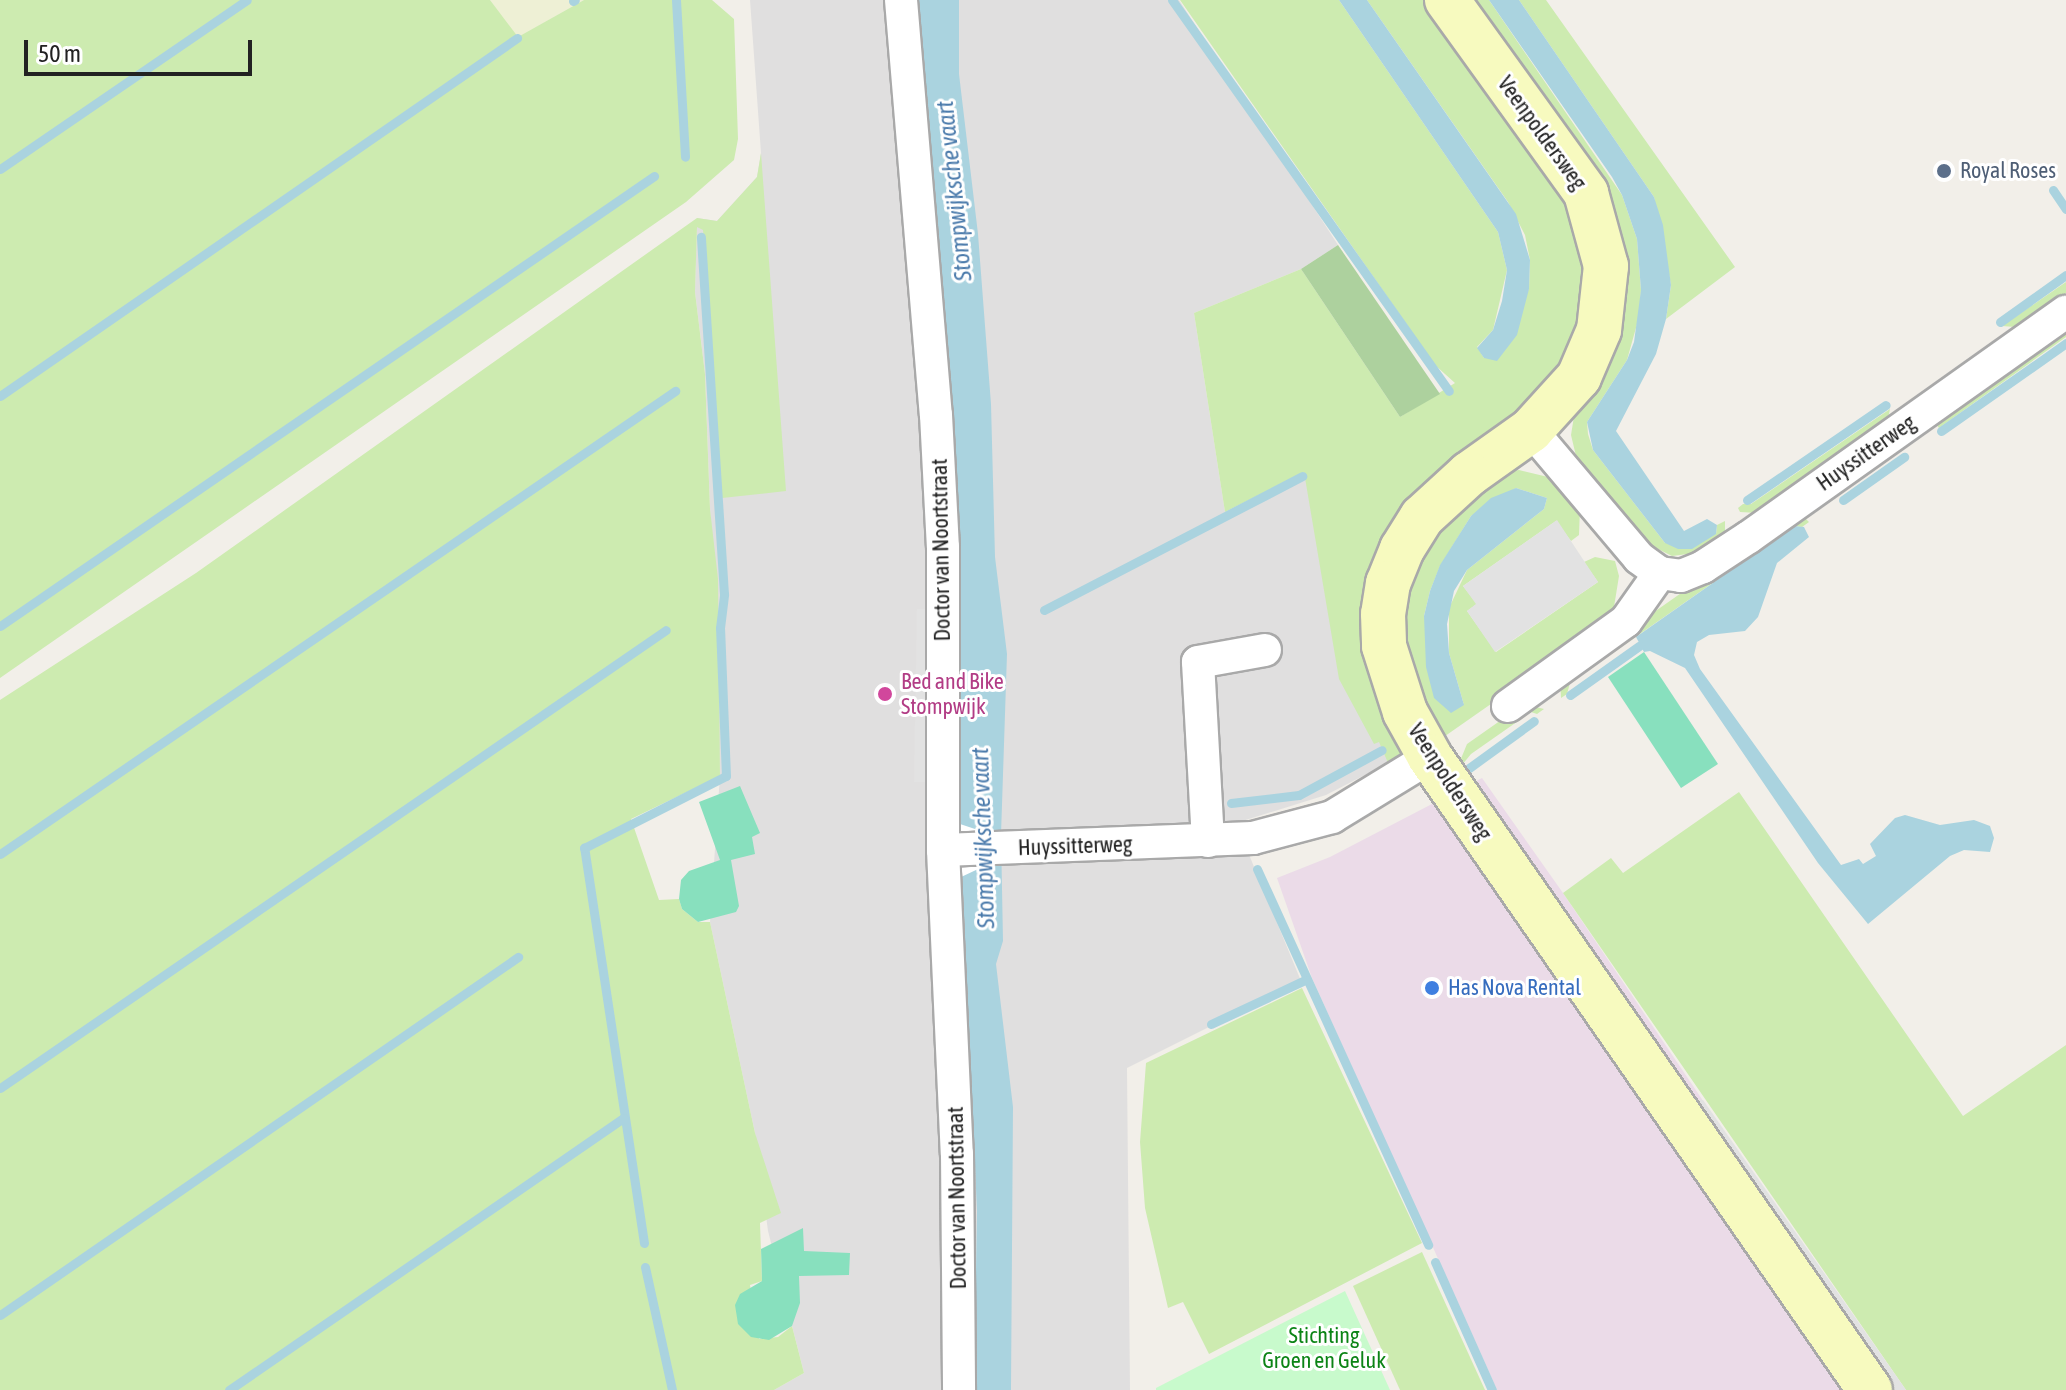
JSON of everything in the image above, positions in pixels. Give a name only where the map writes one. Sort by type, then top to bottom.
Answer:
[{"type":"street","name":"Doctor van Noortstraat","points":[[901,0],[936,415],[943,547],[957,1154],[959,1390]]},
{"type":"street","name":"Veenpoldersweg","points":[[1447,0],[1586,193],[1606,266],[1599,330],[1579,377],[1531,430],[1469,474],[1422,517],[1402,549],[1388,583],[1383,614],[1384,646],[1405,712],[1430,757],[1870,1390]]},
{"type":"street","name":"Huyssitterweg","points":[[1660,573],[1681,576],[1703,567],[2066,312]]},
{"type":"street","points":[[1508,706],[1626,621],[1660,573],[1639,558],[1531,430]]},
{"type":"street","points":[[1208,841],[1198,662],[1265,650]]},
{"type":"street","name":"Huyssitterweg","points":[[950,850],[1208,841],[1287,831],[1332,817],[1430,757]]},
{"type":"shaded area","points":[[750,0],[1179,0],[1338,245],[1301,269],[1194,313],[1225,512],[1304,472],[1351,650],[1390,762],[1326,795],[1236,823],[1301,981],[1127,1068],[1130,1390],[774,1390],[804,1373],[768,1231],[755,1133],[710,922],[720,775],[705,374],[695,292],[697,218],[717,221],[757,177],[761,153]]},
{"type":"shaded area","points":[[1557,520],[1598,582],[1495,652],[1467,611],[1476,604],[1463,586]]},
{"type":"shaded area","points":[[917,609],[929,609],[926,782],[914,782]]},
{"type":"shaded area","points":[[1482,778],[1898,1390],[1497,1390],[1312,978],[1277,878],[1330,857]]},
{"type":"shaded area","points":[[1685,1099],[1703,1100],[1906,1390],[1888,1390]]},
{"type":"green space","points":[[0,0],[490,0],[518,37],[584,0],[712,0],[734,19],[738,139],[734,160],[686,202],[0,678]]},
{"type":"green space","points":[[490,0],[584,0],[517,38]]},
{"type":"green space","points":[[1180,0],[1339,0],[1498,232],[1507,270],[1493,330],[1477,347],[1484,358],[1529,289],[1530,260],[1525,235],[1508,202],[1367,0],[1430,0],[1557,180],[1582,241],[1584,276],[1581,309],[1571,342],[1557,372],[1536,397],[1481,444],[1366,655],[1376,696],[1414,756],[1392,772],[1379,742],[1374,744],[1339,679],[1304,472],[1225,512],[1194,313],[1301,269],[1400,417],[1455,383],[1435,365]]},
{"type":"green space","points":[[1470,0],[1489,0],[1622,195],[1637,239],[1641,290],[1639,317],[1627,360],[1587,422],[1588,434],[1593,450],[1665,543],[1716,534],[1717,525],[1725,521],[1725,535],[1703,552],[1672,556],[1646,543],[1576,456],[1571,435],[1575,410],[1615,345],[1626,308],[1623,242],[1611,204]]},
{"type":"green space","points":[[1519,0],[1546,0],[1735,267],[1666,319],[1671,285],[1654,197]]},
{"type":"green space","points":[[761,153],[786,491],[722,498],[703,230],[697,227],[695,292],[705,374],[710,509],[718,579],[720,776],[631,819],[659,900],[679,899],[682,909],[698,922],[710,922],[755,1133],[781,1213],[760,1223],[762,1281],[750,1285],[759,1339],[778,1337],[792,1326],[804,1373],[774,1390],[0,1390],[0,700],[196,573],[697,218],[717,221],[757,177]]},
{"type":"green space","points":[[1338,245],[1440,394],[1400,417],[1301,269]]},
{"type":"green space","points":[[2066,282],[2066,293],[2015,327],[2002,326]]},
{"type":"green space","points":[[2066,324],[2066,337],[1939,428],[1936,424]]},
{"type":"green space","points":[[1890,409],[1886,428],[1758,513],[1740,512],[1738,508],[1743,504],[1751,504]]},
{"type":"green space","points":[[1519,470],[1548,477],[1580,508],[1579,535],[1571,541],[1556,521],[1463,586],[1477,604],[1467,611],[1496,652],[1598,582],[1584,562],[1595,557],[1615,561],[1619,576],[1614,607],[1594,632],[1438,741],[1407,665],[1403,616],[1407,591],[1414,569],[1447,514],[1506,472]],"holes":[[[1516,488],[1547,498],[1544,509],[1467,570],[1449,608],[1449,653],[1464,705],[1424,616],[1440,566],[1471,516]]]},
{"type":"green space","points":[[1791,516],[1803,516],[1809,522],[1802,527],[1794,526],[1570,683],[1567,694],[1561,698],[1560,678]]},
{"type":"green space","points":[[1644,652],[1718,764],[1681,788],[1608,677]]},
{"type":"green space","points":[[1524,704],[1544,709],[1537,714],[1531,712],[1471,754],[1462,765],[1471,775],[1465,780],[1458,766],[1467,744]]},
{"type":"green space","points":[[740,786],[760,833],[752,837],[755,854],[731,860],[739,906],[736,912],[698,922],[682,909],[679,899],[681,880],[689,871],[720,860],[699,802]]},
{"type":"green space","points":[[1739,792],[1963,1116],[2066,1045],[2066,1390],[1906,1390],[1563,893],[1611,858],[1623,873]]},
{"type":"green space","points":[[1302,988],[1422,1243],[1209,1354],[1183,1302],[1168,1308],[1145,1208],[1140,1142],[1146,1063]]},
{"type":"green space","points":[[803,1228],[804,1251],[850,1253],[849,1275],[799,1276],[800,1303],[792,1326],[769,1340],[751,1337],[738,1324],[735,1305],[740,1294],[762,1281],[761,1249]]},
{"type":"green space","points":[[1422,1252],[1485,1390],[1400,1390],[1353,1286]]},
{"type":"green space","name":"Stichting Groen en Geluk","points":[[1345,1291],[1390,1390],[1156,1390],[1156,1388]]},
{"type":"water","name":"Stompwijksche vaart","points":[[916,0],[959,0],[959,74],[978,234],[991,404],[995,557],[1007,654],[1001,835],[1003,941],[996,964],[1013,1107],[1011,1390],[974,1390],[977,1211],[960,827],[959,530]]},
{"type":"water","points":[[1339,0],[1367,0],[1516,214],[1530,260],[1529,289],[1517,335],[1497,361],[1484,358],[1477,348],[1493,330],[1502,301],[1507,270],[1498,232]]},
{"type":"water","points":[[1489,0],[1519,0],[1654,197],[1663,225],[1671,285],[1666,319],[1656,354],[1616,431],[1684,531],[1707,519],[1717,525],[1716,534],[1692,549],[1678,549],[1665,543],[1593,450],[1587,422],[1627,360],[1634,342],[1641,290],[1637,239],[1622,195],[1612,177]]},
{"type":"water","points":[[1516,488],[1547,498],[1544,509],[1467,570],[1454,591],[1447,624],[1449,653],[1464,705],[1451,713],[1434,698],[1426,667],[1424,616],[1430,591],[1440,565],[1471,516],[1491,498]]},
{"type":"water","points":[[1794,526],[1804,527],[1809,537],[1777,563],[1758,617],[1745,631],[1709,635],[1697,642],[1694,655],[1700,669],[1841,865],[1859,859],[1863,864],[1876,856],[1870,844],[1895,818],[1905,815],[1940,825],[1974,820],[1990,826],[1994,838],[1990,852],[1964,850],[1950,856],[1868,924],[1818,863],[1685,668],[1650,651],[1644,652],[1636,637]]},
{"type":"pier","points":[[957,823],[990,834],[993,862],[959,878]]},
{"type":"waterway","points":[[0,169],[247,0]]},
{"type":"waterway","points":[[676,0],[685,157]]},
{"type":"waterway","points":[[1172,0],[1449,391]]},
{"type":"waterway","points":[[0,396],[517,38]]},
{"type":"waterway","points":[[0,626],[654,176]]},
{"type":"waterway","points":[[2053,190],[2066,209]]},
{"type":"waterway","points":[[644,1243],[584,848],[726,776],[720,628],[724,594],[701,237]]},
{"type":"waterway","points":[[2000,322],[2066,275]]},
{"type":"waterway","points":[[1941,431],[2066,343]]},
{"type":"waterway","points":[[0,854],[675,391]]},
{"type":"waterway","points":[[1747,500],[1886,405]]},
{"type":"waterway","points":[[1843,500],[1904,457]]},
{"type":"waterway","points":[[1044,610],[1302,476]]},
{"type":"waterway","points":[[0,1088],[666,630]]},
{"type":"waterway","points":[[1570,695],[1639,646]]},
{"type":"waterway","points":[[1469,768],[1534,721]]},
{"type":"waterway","points":[[1231,803],[1299,795],[1382,750]]},
{"type":"waterway","points":[[1257,869],[1428,1245]]},
{"type":"waterway","points":[[0,1315],[518,957]]},
{"type":"waterway","points":[[1211,1024],[1305,980]]},
{"type":"waterway","points":[[229,1390],[623,1118]]},
{"type":"waterway","points":[[1435,1262],[1492,1390]]},
{"type":"waterway","points":[[645,1267],[672,1390]]},
{"type":"place","name":"Royal Roses","points":[[1944,171]]},
{"type":"place","name":"Bed and Bike Stompwijk","points":[[885,694]]},
{"type":"place","name":"Has Nova Rental","points":[[1432,988]]}]
